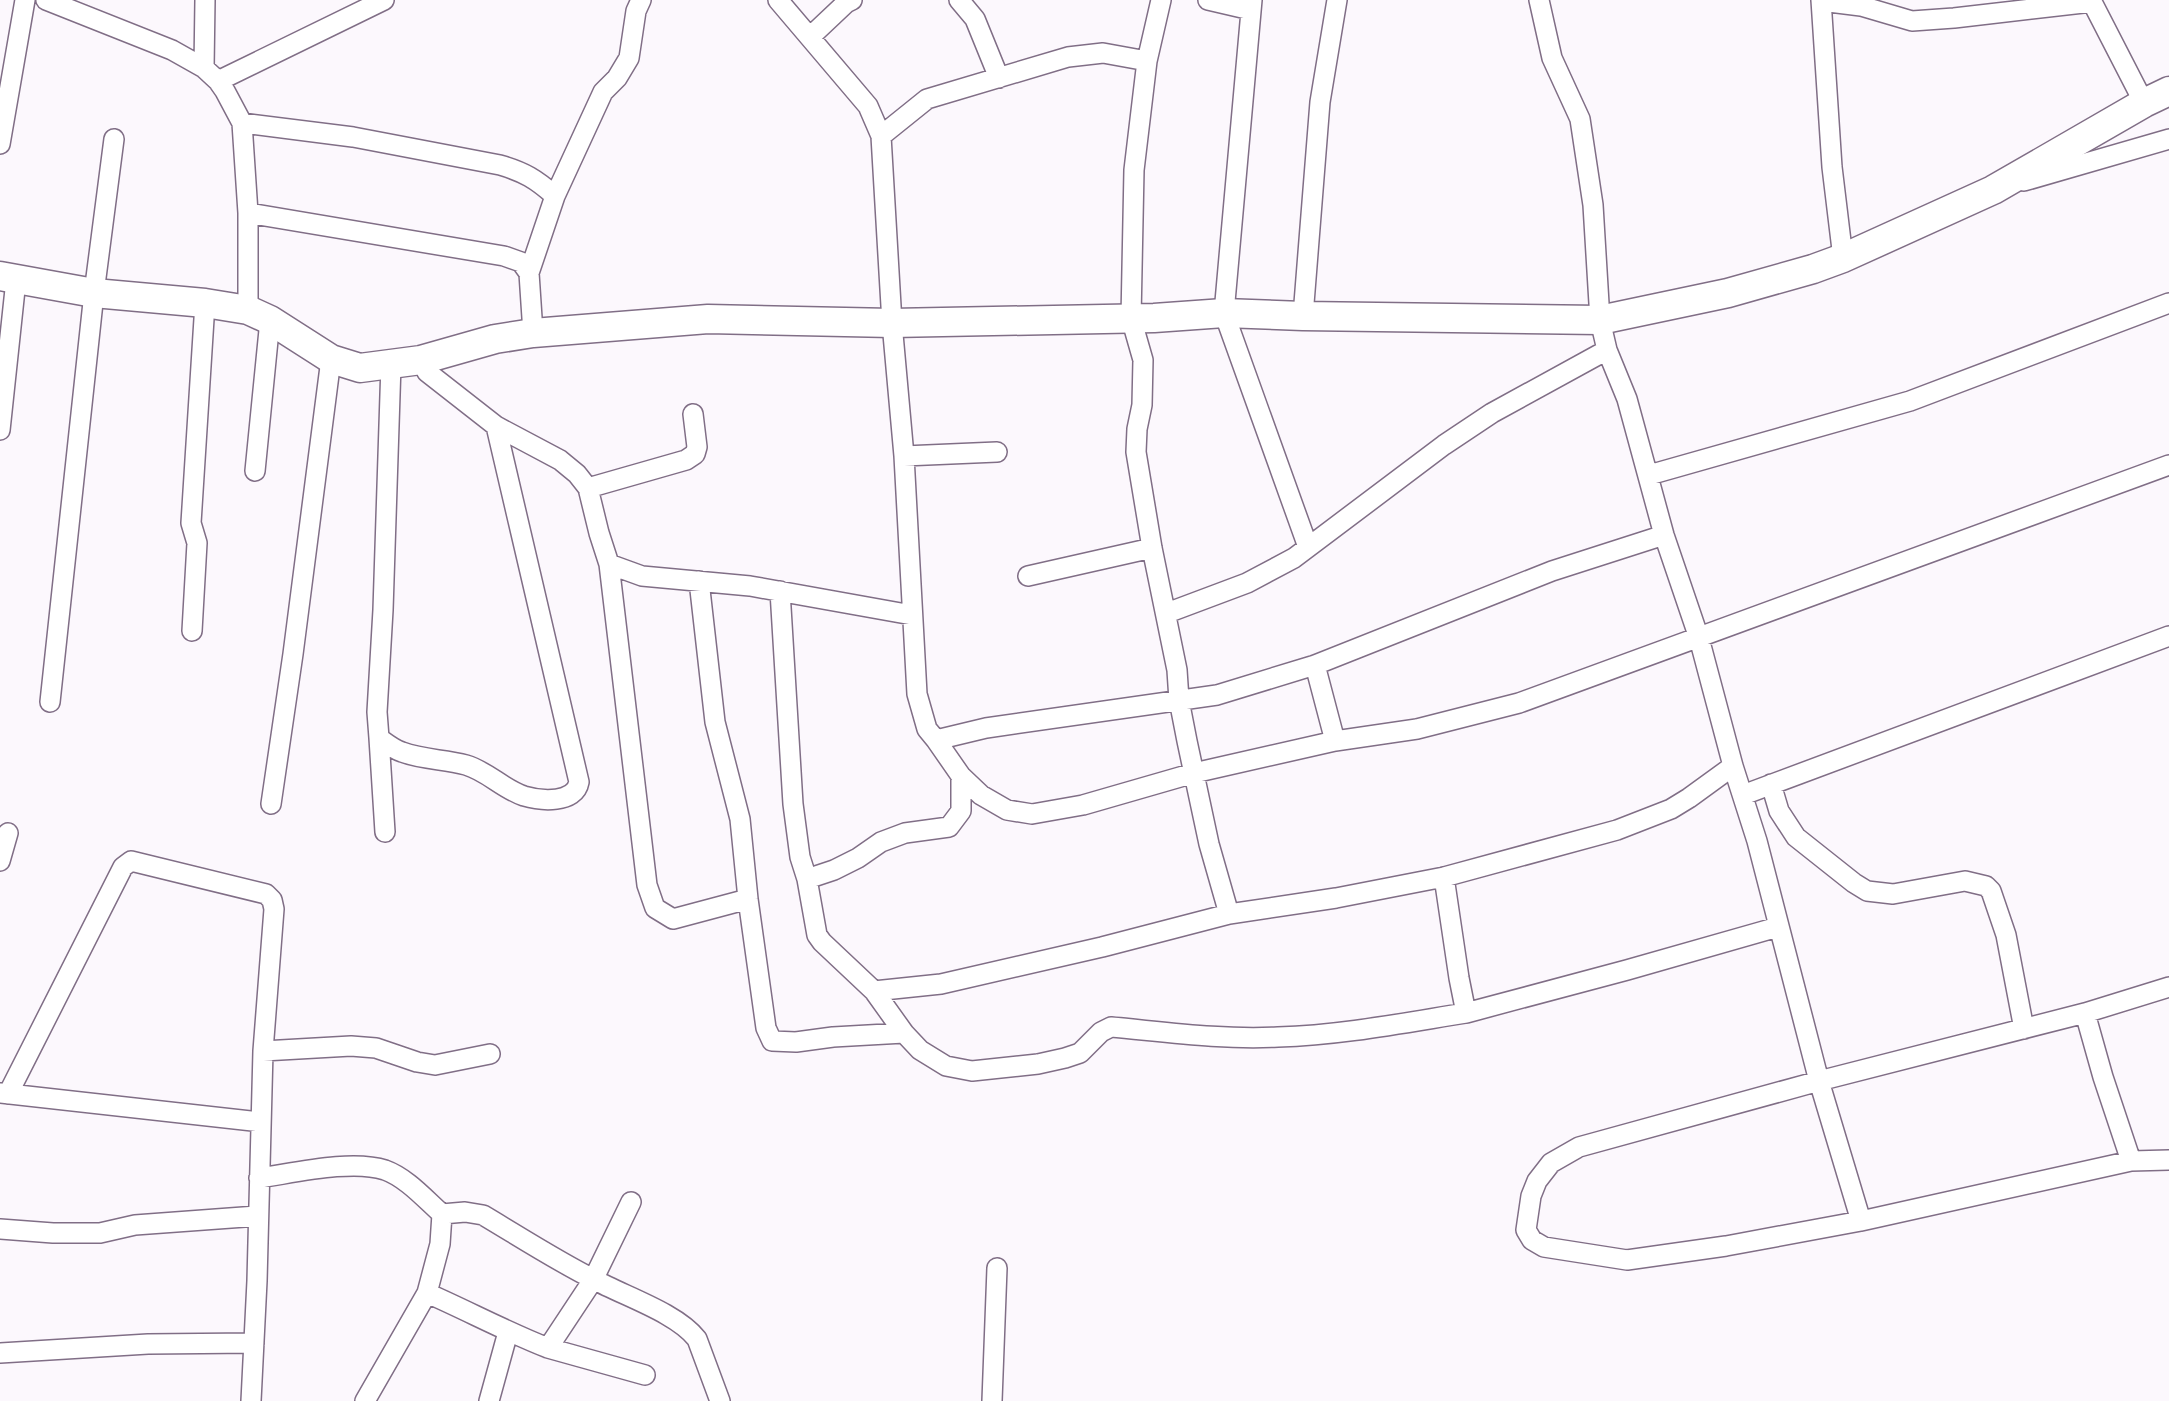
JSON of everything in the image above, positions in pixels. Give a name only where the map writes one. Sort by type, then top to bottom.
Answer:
[{"type":"street","points":[[0,144],[25,0]]},
{"type":"street","points":[[46,0],[172,50],[211,74],[242,123],[259,315],[255,471]]},
{"type":"street","points":[[205,0],[211,74]]},
{"type":"street","points":[[211,74],[384,0]]},
{"type":"street","points":[[533,333],[529,273],[555,196],[603,92],[618,78],[629,58],[636,11],[641,0]]},
{"type":"street","points":[[778,0],[867,106],[881,136],[892,323],[904,456],[917,694],[927,729],[961,776],[981,795],[1007,810],[1032,814],[1083,805],[1194,773],[1335,741],[1417,729],[1518,703],[2169,465]]},
{"type":"street","points":[[810,37],[852,0]]},
{"type":"street","points":[[959,0],[975,19],[999,78]]},
{"type":"street","points":[[1161,0],[1147,61],[1134,170],[1131,318],[1143,360],[1142,405],[1136,452],[1177,670],[1179,700],[1209,844],[1229,914]]},
{"type":"street","points":[[1208,0],[1251,5],[1224,313],[1308,547]]},
{"type":"street","points":[[1303,316],[1320,102],[1337,0]]},
{"type":"street","points":[[1539,0],[1552,58],[1580,119],[1593,205],[1600,320],[1606,350],[1627,399],[1664,535],[1699,638],[1733,765],[1757,841],[1819,1081],[1861,1221]]},
{"type":"street","points":[[0,430],[8,278],[94,293],[205,303],[259,315],[331,359],[360,368],[421,360],[495,339],[533,333],[708,319],[892,323],[1131,318],[1224,313],[1600,320],[1728,293],[1843,258],[1993,190],[2156,97],[2092,1],[1913,21],[1861,6],[1821,0],[1832,167],[1843,258]]},
{"type":"street","points":[[881,136],[927,99],[1068,57],[1103,54],[1147,61]]},
{"type":"street","points":[[242,123],[353,137],[500,165],[521,171],[539,181],[555,196]]},
{"type":"street","points":[[50,702],[94,293],[114,139]]},
{"type":"street","points":[[1993,190],[2169,139]]},
{"type":"street","points":[[248,213],[505,256],[521,262],[529,273]]},
{"type":"street","points":[[192,631],[197,542],[191,523],[205,303]]},
{"type":"street","points":[[1649,475],[1910,401],[2169,303]]},
{"type":"street","points":[[1167,613],[1247,583],[1294,558],[1444,445],[1492,413],[1606,350]]},
{"type":"street","points":[[271,804],[331,359]]},
{"type":"street","points":[[421,360],[427,372],[496,426],[560,460],[577,474],[588,488],[609,564],[647,885],[655,908],[673,919],[748,899]]},
{"type":"street","points":[[385,832],[377,712],[391,364]]},
{"type":"street","points":[[588,488],[686,460],[695,453],[696,447],[693,414]]},
{"type":"street","points":[[379,738],[399,751],[421,758],[466,765],[523,796],[568,798],[578,791],[579,782],[496,426]]},
{"type":"street","points":[[904,456],[997,452]]},
{"type":"street","points":[[936,740],[986,729],[1217,695],[1315,665],[1552,571],[1664,535]]},
{"type":"street","points":[[1028,576],[1152,548]]},
{"type":"street","points":[[609,564],[642,576],[750,586],[912,615]]},
{"type":"street","points":[[699,581],[715,722],[740,819],[766,1028],[772,1041],[796,1042],[904,1033]]},
{"type":"street","points":[[780,592],[793,804],[800,858],[807,879],[817,935],[830,951],[874,991],[904,1033],[920,1050],[946,1066],[972,1071],[1038,1064],[1065,1058],[1080,1053],[1101,1032],[1111,1027],[1204,1035],[1276,1037],[1344,1033],[1466,1013],[1778,927]]},
{"type":"street","points":[[1743,795],[2169,636]]},
{"type":"street","points":[[1315,665],[1335,741]]},
{"type":"street","points":[[874,991],[941,984],[1229,914],[1336,898],[1444,877],[1617,830],[1689,798],[1733,765]]},
{"type":"street","points":[[807,879],[834,870],[881,842],[905,833],[948,827],[961,811],[961,776]]},
{"type":"street","points":[[1770,784],[1779,811],[1796,837],[1867,891],[1893,894],[1965,881],[1977,882],[1992,891],[2006,935],[2024,1030]]},
{"type":"street","points":[[0,861],[8,833]]},
{"type":"street","points":[[251,1401],[260,1122],[274,909],[272,900],[266,894],[131,861],[118,874],[4,1093],[260,1122]]},
{"type":"street","points":[[1444,877],[1458,978],[1466,1013]]},
{"type":"street","points":[[2169,987],[2024,1030],[1819,1081],[1579,1147],[1551,1163],[1537,1181],[1531,1196],[1526,1230],[1532,1240],[1544,1247],[1627,1260],[1726,1246],[1861,1221],[2132,1161],[2169,1160]]},
{"type":"street","points":[[2085,1013],[2103,1077],[2132,1161]]},
{"type":"street","points":[[263,1051],[351,1046],[376,1048],[417,1062],[435,1065],[490,1054]]},
{"type":"street","points":[[259,1178],[359,1165],[386,1170],[406,1182],[442,1214],[483,1215],[593,1280],[645,1304],[692,1333],[705,1357],[720,1401]]},
{"type":"street","points":[[548,1348],[593,1280],[631,1202]]},
{"type":"street","points":[[365,1401],[427,1293],[440,1244],[442,1214]]},
{"type":"street","points":[[0,1229],[100,1233],[135,1225],[258,1216]]},
{"type":"street","points":[[992,1401],[997,1268]]},
{"type":"street","points":[[427,1293],[548,1348],[645,1375]]},
{"type":"street","points":[[489,1401],[508,1332]]},
{"type":"street","points":[[0,1353],[148,1344],[254,1343]]}]
